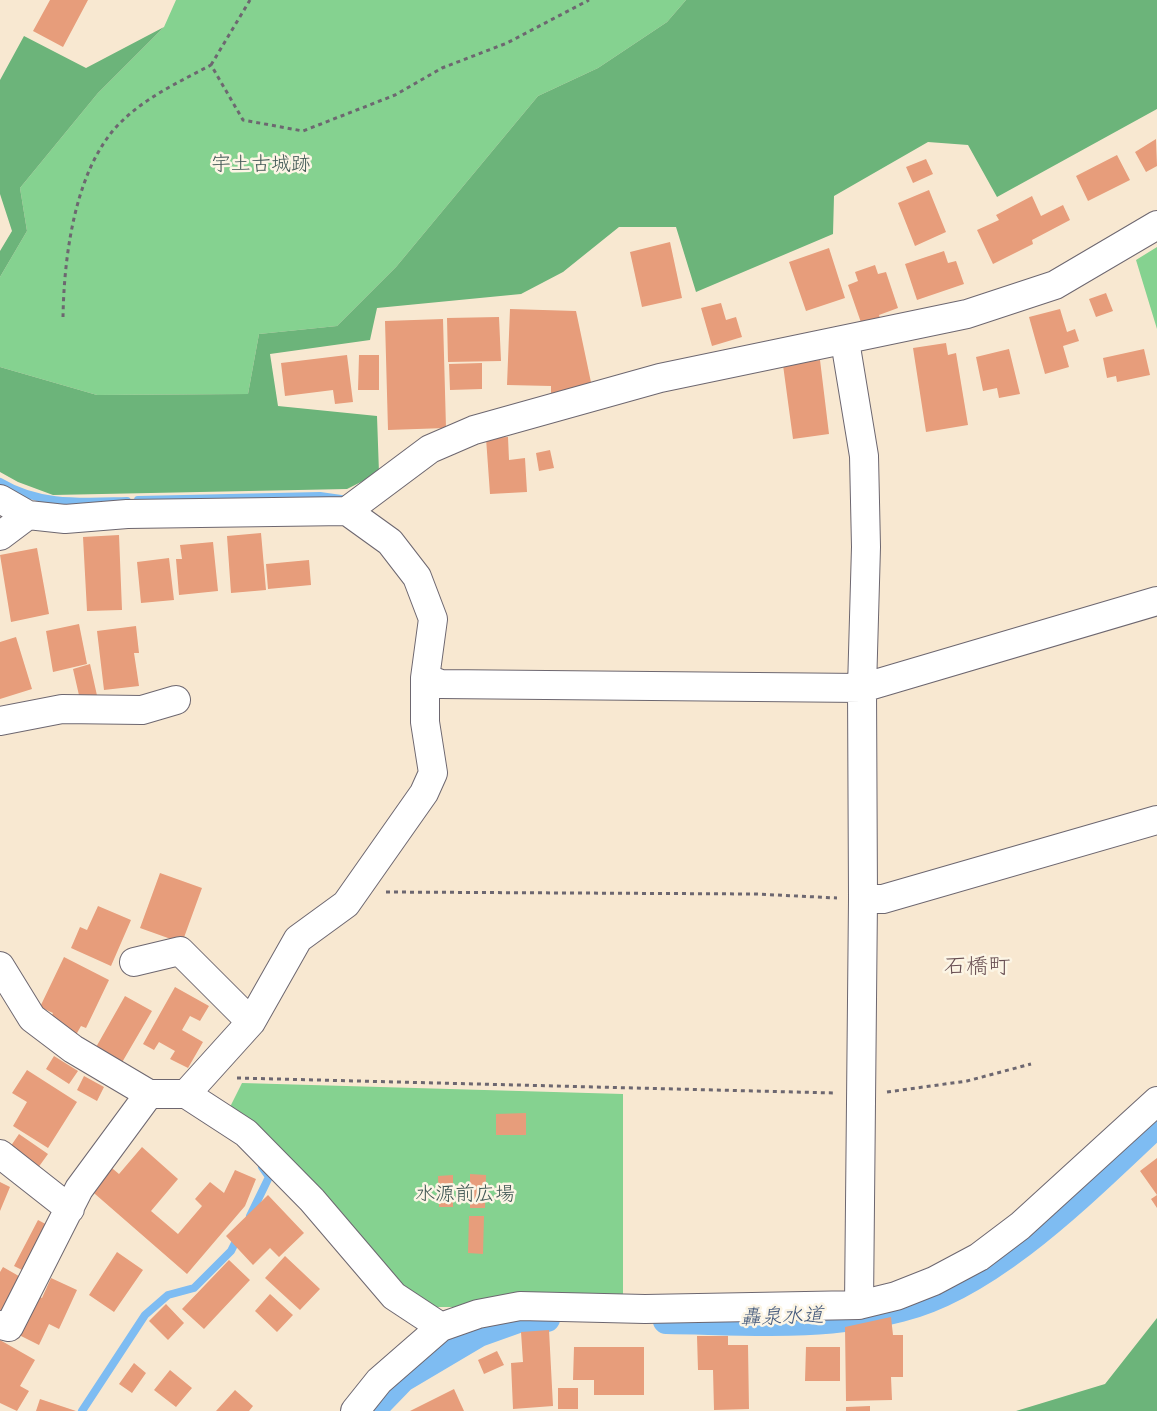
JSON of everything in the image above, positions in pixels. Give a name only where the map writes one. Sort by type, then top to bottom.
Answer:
[{"type":"street","points":[[0,499],[28,515],[65,519],[127,514],[347,511],[430,449],[474,430],[660,378],[845,341],[967,314],[1054,285],[1157,225]]},
{"type":"street","points":[[845,341],[864,456],[866,547],[862,688],[863,899],[859,1305]]},
{"type":"street","points":[[197,1100],[251,1022],[298,939],[346,904],[424,794],[433,773],[425,722],[425,678],[433,619],[417,577],[390,542],[347,511]]},
{"type":"street","points":[[0,536],[28,515]]},
{"type":"street","points":[[425,678],[441,684],[862,688],[1157,601]]},
{"type":"street","points":[[0,721],[62,709],[142,710],[176,700]]},
{"type":"street","points":[[863,899],[883,899],[1157,820]]},
{"type":"street","points":[[134,962],[180,951],[251,1022]]},
{"type":"street","points":[[0,966],[32,1018],[74,1049],[149,1094],[197,1100],[246,1133],[312,1200],[394,1296],[441,1327]]},
{"type":"street","points":[[0,1325],[9,1327],[79,1189],[149,1094]]},
{"type":"street","points":[[355,1411],[379,1382],[441,1327],[478,1314],[520,1306],[645,1309],[859,1305],[896,1296],[934,1281],[979,1257],[1020,1226],[1157,1101]]},
{"type":"street","points":[[0,1154],[70,1209]]},
{"type":"path","points":[[63,317],[64,280],[74,214],[97,154],[121,122],[166,89],[211,65],[250,0]]},
{"type":"path","points":[[211,65],[243,120],[303,131],[395,96],[442,68],[507,43],[589,0]]},
{"type":"path","points":[[381,892],[756,894],[863,899]]},
{"type":"path","points":[[197,1100],[228,1078],[862,1093],[899,1091],[967,1081],[1030,1064]]},
{"type":"green space","name":"宇土古城跡","points":[[176,0],[686,0],[667,22],[598,68],[538,96],[396,267],[337,326],[259,334],[248,394],[97,395],[0,367],[0,277],[27,231],[20,188],[98,93],[164,27]]},
{"type":"green space","points":[[686,0],[1157,0],[1157,109],[997,197],[968,145],[928,142],[834,196],[833,234],[696,292],[676,227],[619,227],[563,272],[521,294],[377,308],[370,340],[270,354],[278,406],[377,416],[379,473],[347,489],[53,495],[18,482],[0,472],[0,367],[97,395],[248,394],[259,334],[337,326],[396,267],[538,96],[598,68],[667,22]]},
{"type":"green space","points":[[164,27],[98,93],[20,188],[27,231],[0,277],[0,251],[12,231],[0,194],[0,80],[24,36],[86,68]]},
{"type":"green space","points":[[1157,247],[1157,329],[1136,260]]},
{"type":"green space","name":"水源前広場","points":[[242,1083],[623,1094],[623,1294],[516,1293],[472,1307],[428,1307],[405,1292],[229,1109]]},
{"type":"green space","points":[[1157,1318],[1157,1411],[1016,1411],[1105,1384]]},
{"type":"building","points":[[50,0],[88,0],[63,47],[33,31]]},
{"type":"building","points":[[1156,139],[1157,166],[1146,172],[1135,152]]},
{"type":"building","points":[[1117,155],[1130,180],[1088,201],[1076,176]]},
{"type":"building","points":[[926,159],[933,174],[913,183],[906,167]]},
{"type":"building","points":[[929,190],[946,232],[915,246],[898,203]]},
{"type":"building","points":[[1032,196],[1041,216],[1063,205],[1070,220],[1032,240],[1033,244],[993,264],[977,230],[999,220],[996,215]]},
{"type":"building","points":[[670,242],[682,298],[642,307],[630,252]]},
{"type":"building","points":[[829,248],[845,298],[806,311],[789,262]]},
{"type":"building","points":[[944,251],[948,263],[956,261],[964,284],[917,300],[905,264]]},
{"type":"building","points":[[875,265],[878,274],[886,272],[898,308],[879,315],[883,328],[865,334],[848,285],[858,281],[855,272]]},
{"type":"building","points":[[1106,293],[1113,311],[1096,317],[1089,299]]},
{"type":"building","points":[[721,303],[726,320],[736,317],[742,337],[712,346],[701,308]]},
{"type":"building","points":[[510,309],[576,311],[592,387],[551,394],[551,386],[507,385]]},
{"type":"building","points":[[1060,309],[1067,332],[1075,329],[1079,341],[1063,346],[1069,367],[1045,374],[1029,317]]},
{"type":"building","points":[[499,317],[501,361],[448,362],[447,318]]},
{"type":"building","points":[[443,319],[446,428],[388,430],[385,321]]},
{"type":"building","points":[[946,343],[948,355],[956,353],[968,425],[926,432],[913,348]]},
{"type":"building","points":[[1009,349],[1020,394],[999,398],[997,388],[983,391],[976,357]]},
{"type":"building","points":[[1144,349],[1150,375],[1117,382],[1116,376],[1107,378],[1103,358]]},
{"type":"building","points":[[347,355],[353,402],[335,404],[333,390],[285,396],[281,363]]},
{"type":"building","points":[[359,355],[379,355],[379,390],[358,390]]},
{"type":"building","points":[[820,360],[829,434],[793,439],[783,365]]},
{"type":"building","points":[[482,363],[482,389],[450,390],[449,364]]},
{"type":"building","points":[[508,437],[509,460],[525,458],[527,492],[490,494],[486,438]]},
{"type":"building","points":[[550,450],[554,468],[539,471],[536,453]]},
{"type":"building","points":[[261,533],[266,590],[231,593],[227,536]]},
{"type":"building","points":[[119,535],[122,610],[87,611],[83,537]]},
{"type":"building","points":[[213,542],[218,591],[179,595],[176,559],[182,559],[180,545]]},
{"type":"building","points":[[37,548],[49,614],[11,622],[0,555]]},
{"type":"building","points":[[169,558],[174,600],[141,603],[137,562]]},
{"type":"building","points":[[309,560],[311,585],[268,589],[266,564]]},
{"type":"building","points":[[79,624],[87,664],[53,672],[46,631]]},
{"type":"building","points":[[136,626],[139,653],[134,653],[139,686],[104,690],[97,631]]},
{"type":"building","points":[[16,637],[32,689],[0,699],[0,642]]},
{"type":"building","points":[[90,664],[98,700],[81,704],[73,669]]},
{"type":"building","points":[[160,873],[202,888],[182,943],[140,928]]},
{"type":"building","points":[[98,906],[131,920],[111,966],[71,948],[80,927],[87,930]]},
{"type":"building","points":[[64,957],[109,980],[86,1028],[81,1026],[73,1040],[46,1027],[53,1013],[40,1007]]},
{"type":"building","points":[[175,987],[209,1006],[200,1021],[190,1016],[182,1030],[203,1042],[188,1068],[170,1059],[175,1051],[159,1042],[154,1050],[143,1044]]},
{"type":"building","points":[[125,996],[152,1011],[117,1071],[91,1056]]},
{"type":"building","points":[[54,1056],[78,1071],[69,1084],[46,1069]]},
{"type":"building","points":[[27,1070],[77,1102],[48,1148],[13,1126],[27,1102],[12,1093]]},
{"type":"building","points":[[84,1076],[104,1087],[97,1101],[77,1090]]},
{"type":"building","points":[[526,1113],[526,1135],[496,1135],[496,1114]]},
{"type":"building","points":[[19,1134],[48,1154],[35,1172],[6,1153]]},
{"type":"building","points":[[142,1147],[178,1179],[151,1211],[178,1234],[202,1206],[195,1199],[210,1182],[224,1193],[235,1170],[256,1179],[245,1206],[187,1274],[87,1187],[107,1164],[119,1174]]},
{"type":"building","points":[[1157,1158],[1157,1195],[1140,1171]]},
{"type":"building","points":[[470,1174],[486,1175],[485,1208],[470,1208]]},
{"type":"building","points":[[453,1175],[453,1207],[439,1207],[438,1176]]},
{"type":"building","points":[[0,1182],[10,1187],[0,1211]]},
{"type":"building","points":[[268,1195],[304,1233],[279,1257],[270,1248],[253,1265],[226,1236]]},
{"type":"building","points":[[1157,1195],[1157,1208],[1151,1199]]},
{"type":"building","points":[[469,1216],[484,1216],[483,1254],[468,1253]]},
{"type":"building","points":[[38,1220],[53,1228],[30,1274],[14,1266]]},
{"type":"building","points":[[117,1252],[143,1270],[114,1312],[89,1295]]},
{"type":"building","points":[[285,1256],[320,1289],[300,1310],[265,1278]]},
{"type":"building","points":[[229,1260],[250,1280],[204,1329],[182,1309]]},
{"type":"building","points":[[3,1267],[24,1279],[0,1315],[0,1272]]},
{"type":"building","points":[[51,1278],[77,1290],[59,1329],[49,1324],[39,1345],[11,1331],[29,1292],[42,1298]]},
{"type":"building","points":[[270,1294],[293,1315],[277,1332],[255,1311]]},
{"type":"building","points":[[166,1304],[184,1323],[168,1340],[149,1321]]},
{"type":"building","points":[[891,1317],[893,1335],[903,1335],[903,1377],[891,1377],[892,1400],[846,1401],[845,1327]]},
{"type":"building","points":[[549,1330],[553,1406],[513,1409],[511,1363],[523,1362],[521,1332]]},
{"type":"building","points":[[697,1336],[728,1336],[728,1345],[748,1345],[749,1409],[714,1410],[713,1370],[698,1370]]},
{"type":"building","points":[[0,1340],[35,1360],[20,1386],[29,1391],[17,1411],[0,1403]]},
{"type":"building","points":[[574,1347],[644,1347],[644,1395],[594,1395],[594,1380],[573,1380]]},
{"type":"building","points":[[806,1347],[840,1347],[840,1381],[805,1381]]},
{"type":"building","points":[[497,1351],[504,1365],[484,1374],[478,1360]]},
{"type":"building","points":[[134,1363],[146,1373],[132,1393],[119,1384]]},
{"type":"building","points":[[170,1370],[192,1388],[176,1407],[154,1390]]},
{"type":"building","points":[[558,1388],[578,1388],[578,1409],[558,1409]]},
{"type":"building","points":[[454,1389],[464,1411],[410,1411]]},
{"type":"building","points":[[235,1390],[253,1406],[249,1411],[216,1411]]},
{"type":"building","points":[[40,1399],[76,1411],[36,1411]]},
{"type":"building","points":[[870,1406],[870,1411],[846,1411],[846,1407]]},
{"type":"waterway","points":[[0,482],[15,490],[46,499],[78,502],[127,501]]},
{"type":"waterway","points":[[138,500],[320,496],[348,500]]},
{"type":"waterway","name":"轟泉水道","points":[[666,1321],[813,1322],[872,1315],[901,1309],[936,1297],[971,1280],[1005,1258],[1101,1178],[1157,1125]]},
{"type":"waterway","points":[[250,1216],[269,1177],[262,1167]]},
{"type":"waterway","points":[[82,1411],[145,1315],[168,1295],[194,1288],[231,1251],[238,1237]]},
{"type":"waterway","name":"轟泉水道","points":[[372,1411],[403,1379],[479,1334],[521,1319],[547,1319]]},
{"type":"district","name":"石橋町","points":[[977,970]]}]
